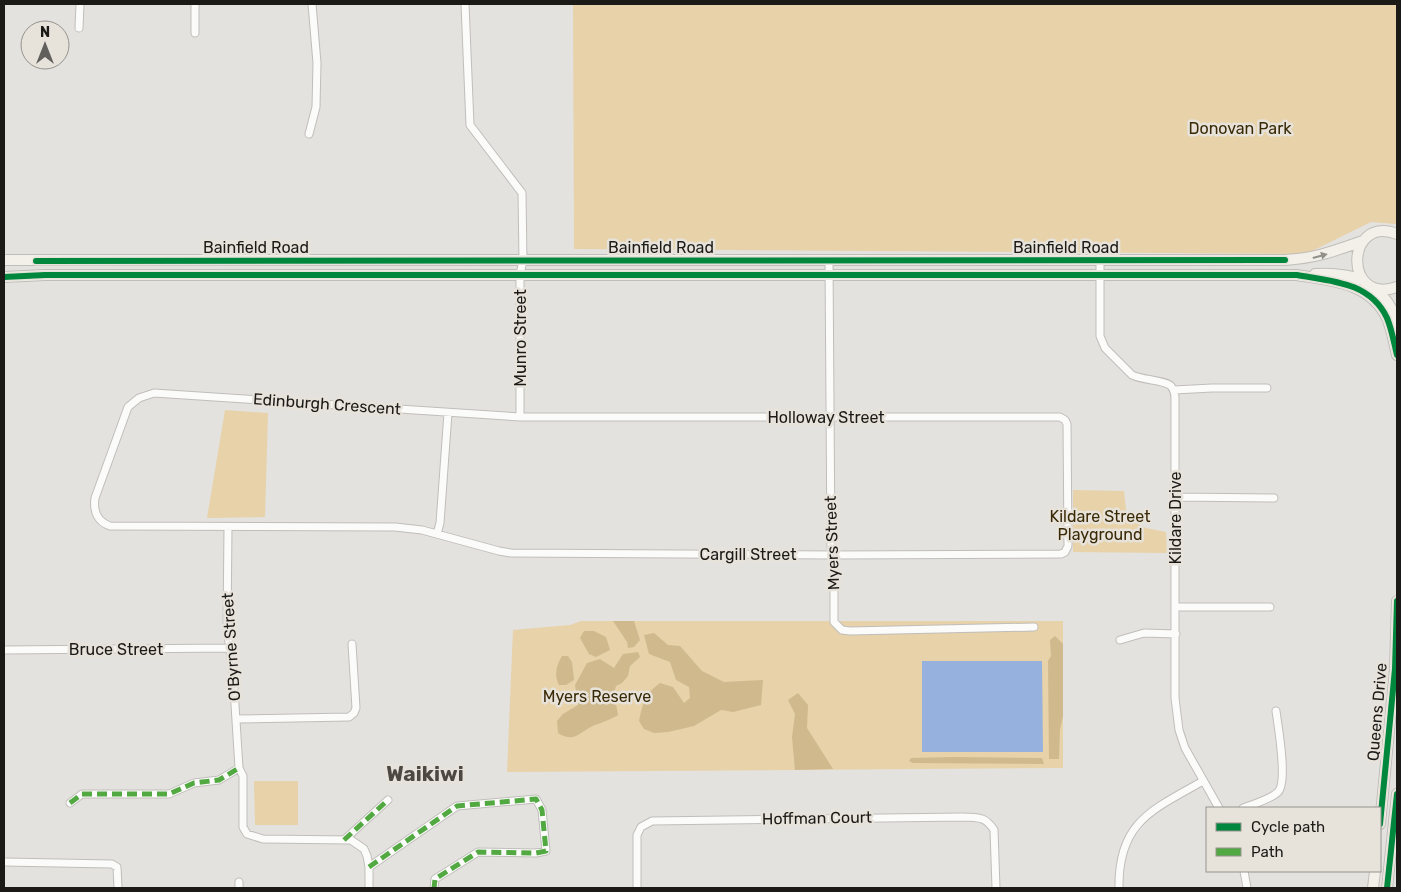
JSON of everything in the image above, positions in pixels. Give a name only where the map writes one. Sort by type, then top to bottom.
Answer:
[{"type":"main road","name":"Bainfield Road","points":[[9,261],[1100,261],[1307,259],[1363,241],[1375,233],[1397,234]]},
{"type":"main road","points":[[1363,241],[1359,247],[1356,261],[1359,274],[1363,280]]},
{"type":"main road","points":[[9,261],[9,277]]},
{"type":"main road","points":[[144,261],[144,275]]},
{"type":"main road","points":[[372,261],[373,274]]},
{"type":"main road","points":[[672,261],[672,274]]},
{"type":"main road","name":"Bainfield Road","points":[[9,277],[45,275],[373,274],[1297,275],[1333,273],[1350,275],[1363,280],[1374,288]]},
{"type":"main road","name":"Bainfield Road","points":[[1297,275],[1352,286],[1372,298],[1382,308],[1390,326],[1397,355]]},
{"type":"main road","points":[[1374,288],[1389,290],[1397,287]]},
{"type":"main road","points":[[1374,288],[1383,295],[1397,323]]},
{"type":"main road","name":"Queens Drive","points":[[1381,815],[1397,643],[1397,601]]},
{"type":"main road","points":[[1387,888],[1397,794]]},
{"type":"main road","points":[[1373,888],[1375,872]]},
{"type":"street","points":[[79,28],[80,4]]},
{"type":"street","points":[[195,4],[195,33]]},
{"type":"street","points":[[309,134],[316,106],[317,63],[312,4]]},
{"type":"street","name":"Munro Street","points":[[465,4],[470,125],[522,193],[523,261],[520,274],[520,417]]},
{"type":"street","name":"Myers Street","points":[[829,261],[830,547],[833,555],[833,618],[836,626],[842,630],[850,631],[1034,627]]},
{"type":"street","points":[[1100,261],[1100,336],[1105,348],[1132,375],[1137,378],[1168,384],[1174,390],[1267,388]]},
{"type":"street","name":"Kildare Drive","points":[[1174,390],[1176,607],[1174,698],[1179,730],[1185,748],[1218,807]]},
{"type":"street","name":"Edinburgh Crescent","points":[[437,534],[395,527],[122,528],[110,526],[100,521],[94,509],[95,498],[128,407],[132,402],[154,393],[448,413]]},
{"type":"street","points":[[437,534],[440,523],[448,413]]},
{"type":"street","name":"Holloway Street","points":[[448,413],[520,417],[1060,417],[1067,424],[1068,549],[1062,554]]},
{"type":"street","points":[[1174,497],[1274,498]]},
{"type":"street","name":"O'Byrne Street","points":[[228,527],[227,627],[237,719],[239,768],[243,776],[243,826],[247,834],[263,839],[344,840]]},
{"type":"street","name":"Cargill Street","points":[[437,534],[511,553],[1062,554]]},
{"type":"street","points":[[1176,607],[1270,607]]},
{"type":"street","points":[[1120,640],[1144,633],[1176,634]]},
{"type":"street","points":[[237,719],[349,717],[356,708],[352,644]]},
{"type":"street","name":"Bruce Street","points":[[4,650],[229,648]]},
{"type":"street","points":[[1245,807],[1277,794],[1282,786],[1281,749],[1276,711]]},
{"type":"street","points":[[70,804],[82,794],[170,794],[194,783],[219,780],[239,768]]},
{"type":"street","points":[[1119,888],[1118,876],[1124,846],[1139,821],[1151,811],[1203,781]]},
{"type":"street","points":[[344,840],[388,800]]},
{"type":"street","points":[[369,867],[457,806],[536,800],[542,810],[546,851],[536,853],[478,852],[435,879],[434,888]]},
{"type":"street","name":"Hoffman Court","points":[[637,888],[637,834],[641,827],[652,821],[964,817],[982,818],[994,830],[996,888]]},
{"type":"street","points":[[344,840],[351,840],[364,849],[369,867],[369,888]]},
{"type":"street","points":[[4,862],[112,864],[117,867],[118,888]]},
{"type":"street","points":[[1244,872],[1247,888]]},
{"type":"green space","name":"Donovan Park","points":[[573,4],[1397,4],[1397,224],[1371,222],[1306,254],[574,249]]},
{"type":"green space","points":[[225,410],[268,413],[265,517],[207,518]]},
{"type":"green space","name":"Kildare Street Playground","points":[[1073,490],[1124,491],[1127,518],[1146,528],[1166,532],[1167,553],[1073,552]]},
{"type":"green space","name":"Myers Reserve","points":[[581,621],[1063,621],[1063,768],[507,772],[513,630],[570,625]]},
{"type":"green space","points":[[613,621],[634,621],[640,640],[634,647],[628,648],[627,642]]},
{"type":"green space","points":[[584,631],[594,631],[606,637],[610,650],[596,657],[589,654],[580,638]]},
{"type":"green space","points":[[654,633],[668,645],[680,646],[702,671],[724,682],[763,680],[761,705],[733,712],[721,710],[694,726],[668,732],[654,733],[644,729],[639,721],[643,704],[651,691],[660,683],[673,687],[684,703],[690,698],[689,687],[676,680],[670,662],[649,654],[644,635]]},
{"type":"green space","points":[[1055,636],[1063,644],[1063,716],[1060,729],[1059,759],[1049,759],[1048,661],[1051,656],[1050,640]]},
{"type":"green space","points":[[638,652],[640,657],[630,666],[628,676],[622,683],[616,686],[614,693],[618,715],[573,737],[558,733],[557,721],[563,714],[578,705],[575,685],[587,663],[600,659],[614,668],[623,654]]},
{"type":"green space","points":[[562,656],[568,656],[572,662],[574,680],[566,685],[559,685],[556,674]]},
{"type":"green space","points":[[798,693],[808,705],[807,728],[833,769],[795,770],[792,737],[795,714],[788,700]]},
{"type":"green space","points":[[911,758],[1042,758],[1044,764],[913,763],[909,761]]},
{"type":"green space","points":[[254,781],[298,781],[298,825],[255,825]]},
{"type":"water","points":[[922,661],[1042,661],[1043,752],[922,752]]},
{"type":"marked path","points":[[70,803],[82,794],[169,794],[194,783],[219,780],[239,768]]},
{"type":"marked path","points":[[369,867],[457,806],[536,799],[542,810],[546,851],[536,853],[478,852],[435,879],[434,888]]},
{"type":"marked path","points":[[344,840],[388,800]]},
{"type":"cycle path","points":[[36,261],[1285,260]]},
{"type":"cycle path","points":[[4,277],[45,275],[1297,275],[1348,285],[1371,297],[1380,306],[1387,318],[1397,355]]},
{"type":"cycle path","points":[[1381,814],[1395,669],[1397,601]]},
{"type":"cycle path","points":[[1387,888],[1397,794]]},
{"type":"district","name":"Waikiwi","points":[[425,773]]}]
